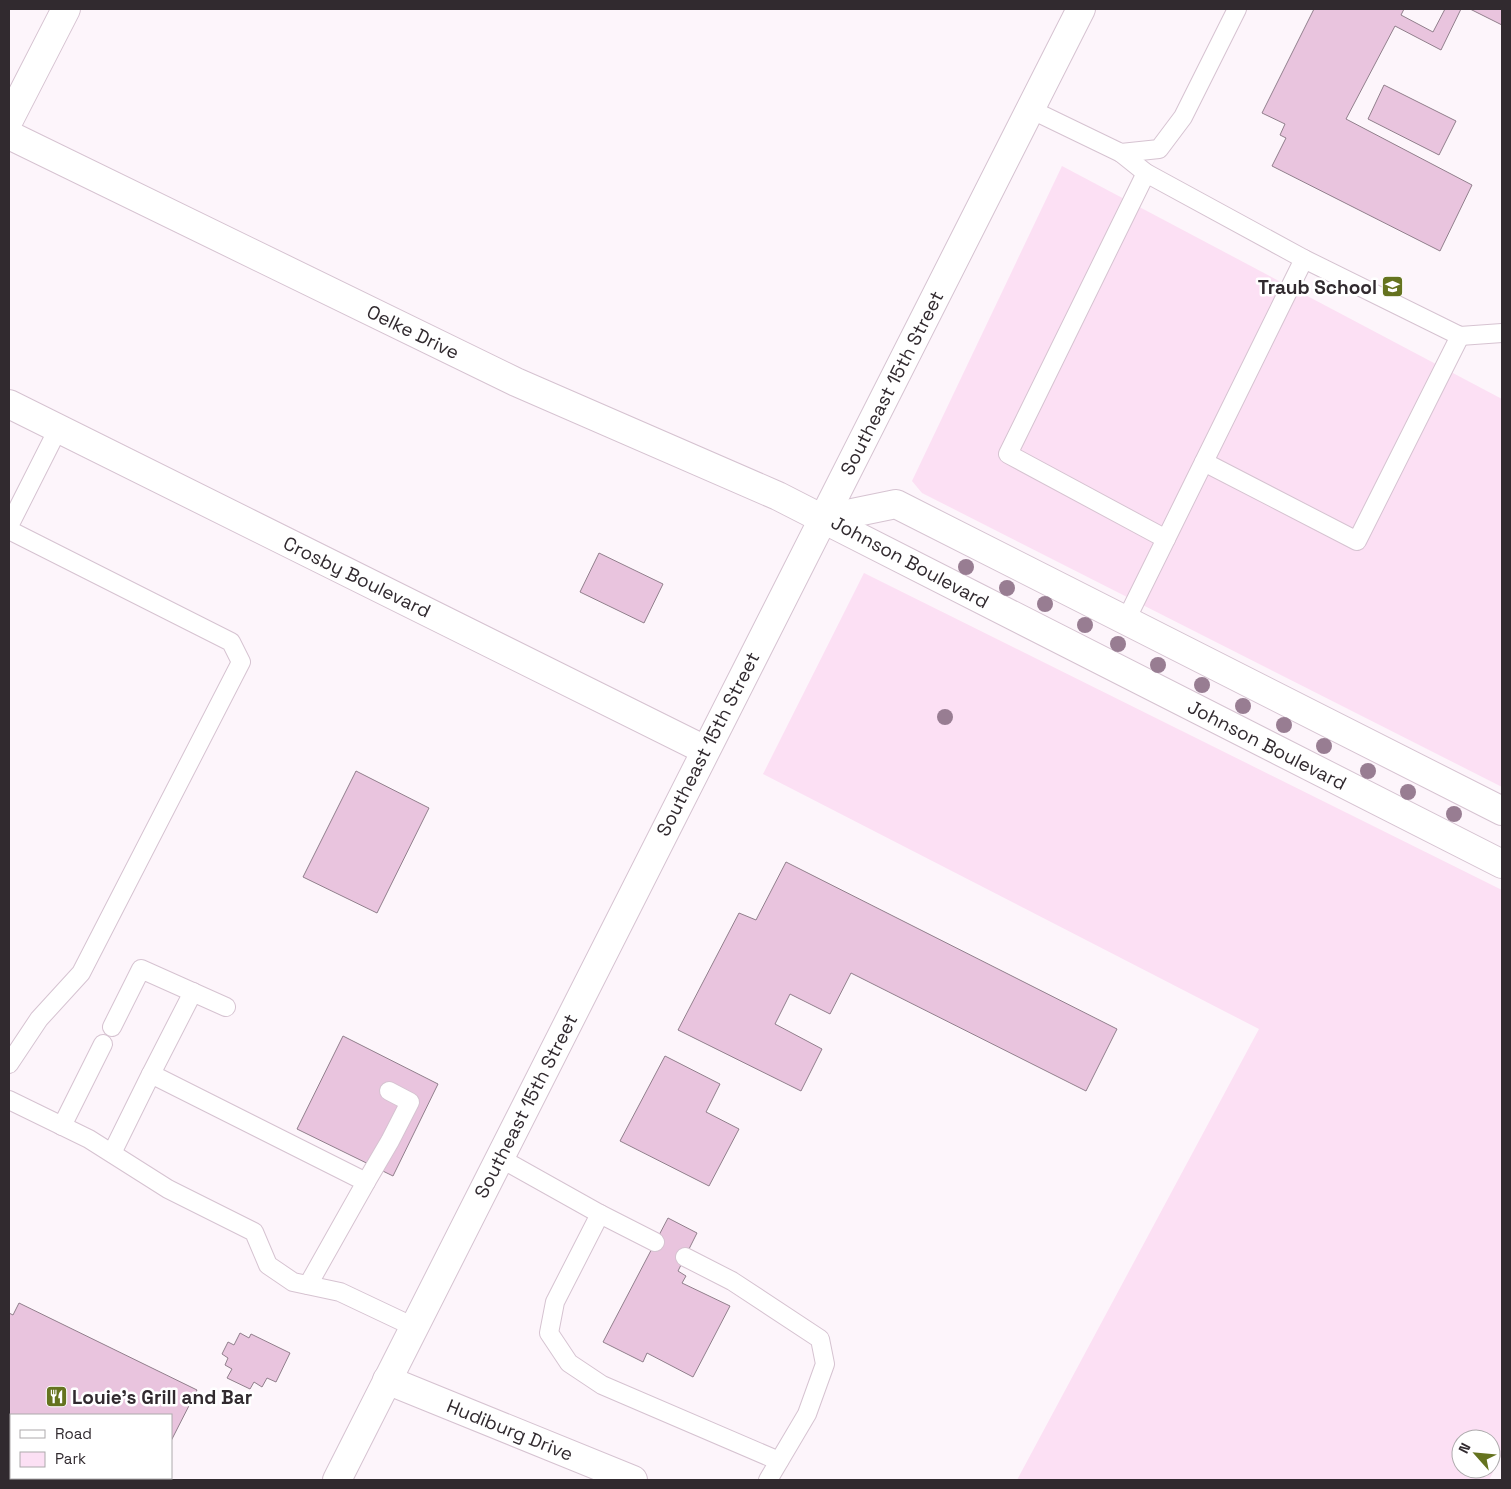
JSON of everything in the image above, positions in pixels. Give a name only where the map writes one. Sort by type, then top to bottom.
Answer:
[{"type":"street","points":[[9,120],[66,9]]},
{"type":"street","name":"Southeast 15th Street","points":[[337,1480],[704,750],[1032,110],[1080,9]]},
{"type":"street","name":"Oelke Drive","points":[[9,135],[516,382],[778,496],[823,519]]},
{"type":"street","name":"Crosby Boulevard","points":[[9,404],[704,750]]},
{"type":"street","name":"Johnson Boulevard","points":[[823,519],[896,504],[1502,811]]},
{"type":"street","name":"Johnson Boulevard","points":[[823,519],[1502,864]]},
{"type":"street","name":"Hudiburg Drive","points":[[387,1380],[633,1480]]},
{"type":"lane","points":[[1121,153],[1158,149],[1183,116],[1236,9]]},
{"type":"lane","points":[[1032,110],[1121,153],[1146,173],[1304,258],[1460,336],[1502,333]]},
{"type":"lane","points":[[1146,173],[1008,454],[1166,539]]},
{"type":"lane","points":[[1126,620],[1304,258]]},
{"type":"lane","points":[[1204,462],[1357,541],[1460,336]]},
{"type":"lane","points":[[9,1064],[39,1019],[81,973],[241,662],[231,642],[9,528],[58,429]]},
{"type":"lane","points":[[112,1027],[141,969],[226,1008]]},
{"type":"lane","points":[[112,1154],[192,992]]},
{"type":"lane","points":[[62,1126],[103,1044]]},
{"type":"lane","points":[[151,1074],[366,1182]]},
{"type":"lane","points":[[308,1285],[390,1141],[410,1102],[389,1091]]},
{"type":"lane","points":[[9,1100],[62,1126],[168,1189],[254,1232],[268,1265],[293,1282],[340,1292],[414,1327]]},
{"type":"lane","points":[[500,1158],[627,1229],[655,1242]]},
{"type":"lane","points":[[600,1214],[556,1302],[549,1333],[569,1363],[602,1385],[779,1461]]},
{"type":"lane","points":[[685,1258],[732,1280],[820,1339],[825,1364],[807,1414],[768,1480]]},
{"type":"green space","points":[[1062,166],[1502,399],[1502,787],[922,493],[912,481]]},
{"type":"green space","points":[[864,573],[1502,890],[1501,1457],[1501,1429],[1451,1429],[1451,1479],[1489,1480],[1017,1480],[1259,1029],[763,774]]},
{"type":"building","points":[[1314,9],[1404,9],[1401,15],[1433,32],[1445,9],[1461,9],[1441,50],[1395,26],[1346,119],[1472,185],[1440,251],[1272,166],[1286,138],[1280,135],[1285,124],[1262,113]]},
{"type":"building","points":[[1470,9],[1502,9],[1502,25]]},
{"type":"building","points":[[1384,85],[1456,121],[1439,155],[1368,119]]},
{"type":"building","points":[[599,553],[663,584],[644,623],[580,592]]},
{"type":"building","points":[[356,771],[429,808],[377,913],[303,877]]},
{"type":"building","points":[[786,862],[1117,1029],[1086,1091],[851,973],[830,1014],[790,994],[775,1024],[822,1049],[801,1091],[678,1030],[739,913],[756,920]]},
{"type":"building","points":[[343,1036],[438,1084],[393,1176],[297,1129]]},
{"type":"building","points":[[665,1056],[720,1084],[706,1112],[739,1129],[709,1186],[620,1141]]},
{"type":"building","points":[[668,1218],[697,1233],[678,1271],[686,1276],[682,1283],[730,1306],[693,1377],[647,1353],[643,1362],[603,1342]]},
{"type":"building","points":[[19,1303],[197,1390],[172,1439],[172,1414],[10,1414],[9,1450],[9,1313],[13,1315]]},
{"type":"building","points":[[240,1333],[249,1338],[251,1334],[290,1353],[276,1382],[267,1378],[262,1387],[254,1382],[250,1389],[227,1378],[232,1369],[225,1365],[228,1358],[222,1354],[228,1342],[234,1345]]},
{"type":"building","points":[[68,1479],[152,1479],[152,1480]]},
{"type":"place","name":"Traub School","points":[[1393,287]]},
{"type":"place","name":"Louie's Grill and Bar","points":[[56,1397]]}]
